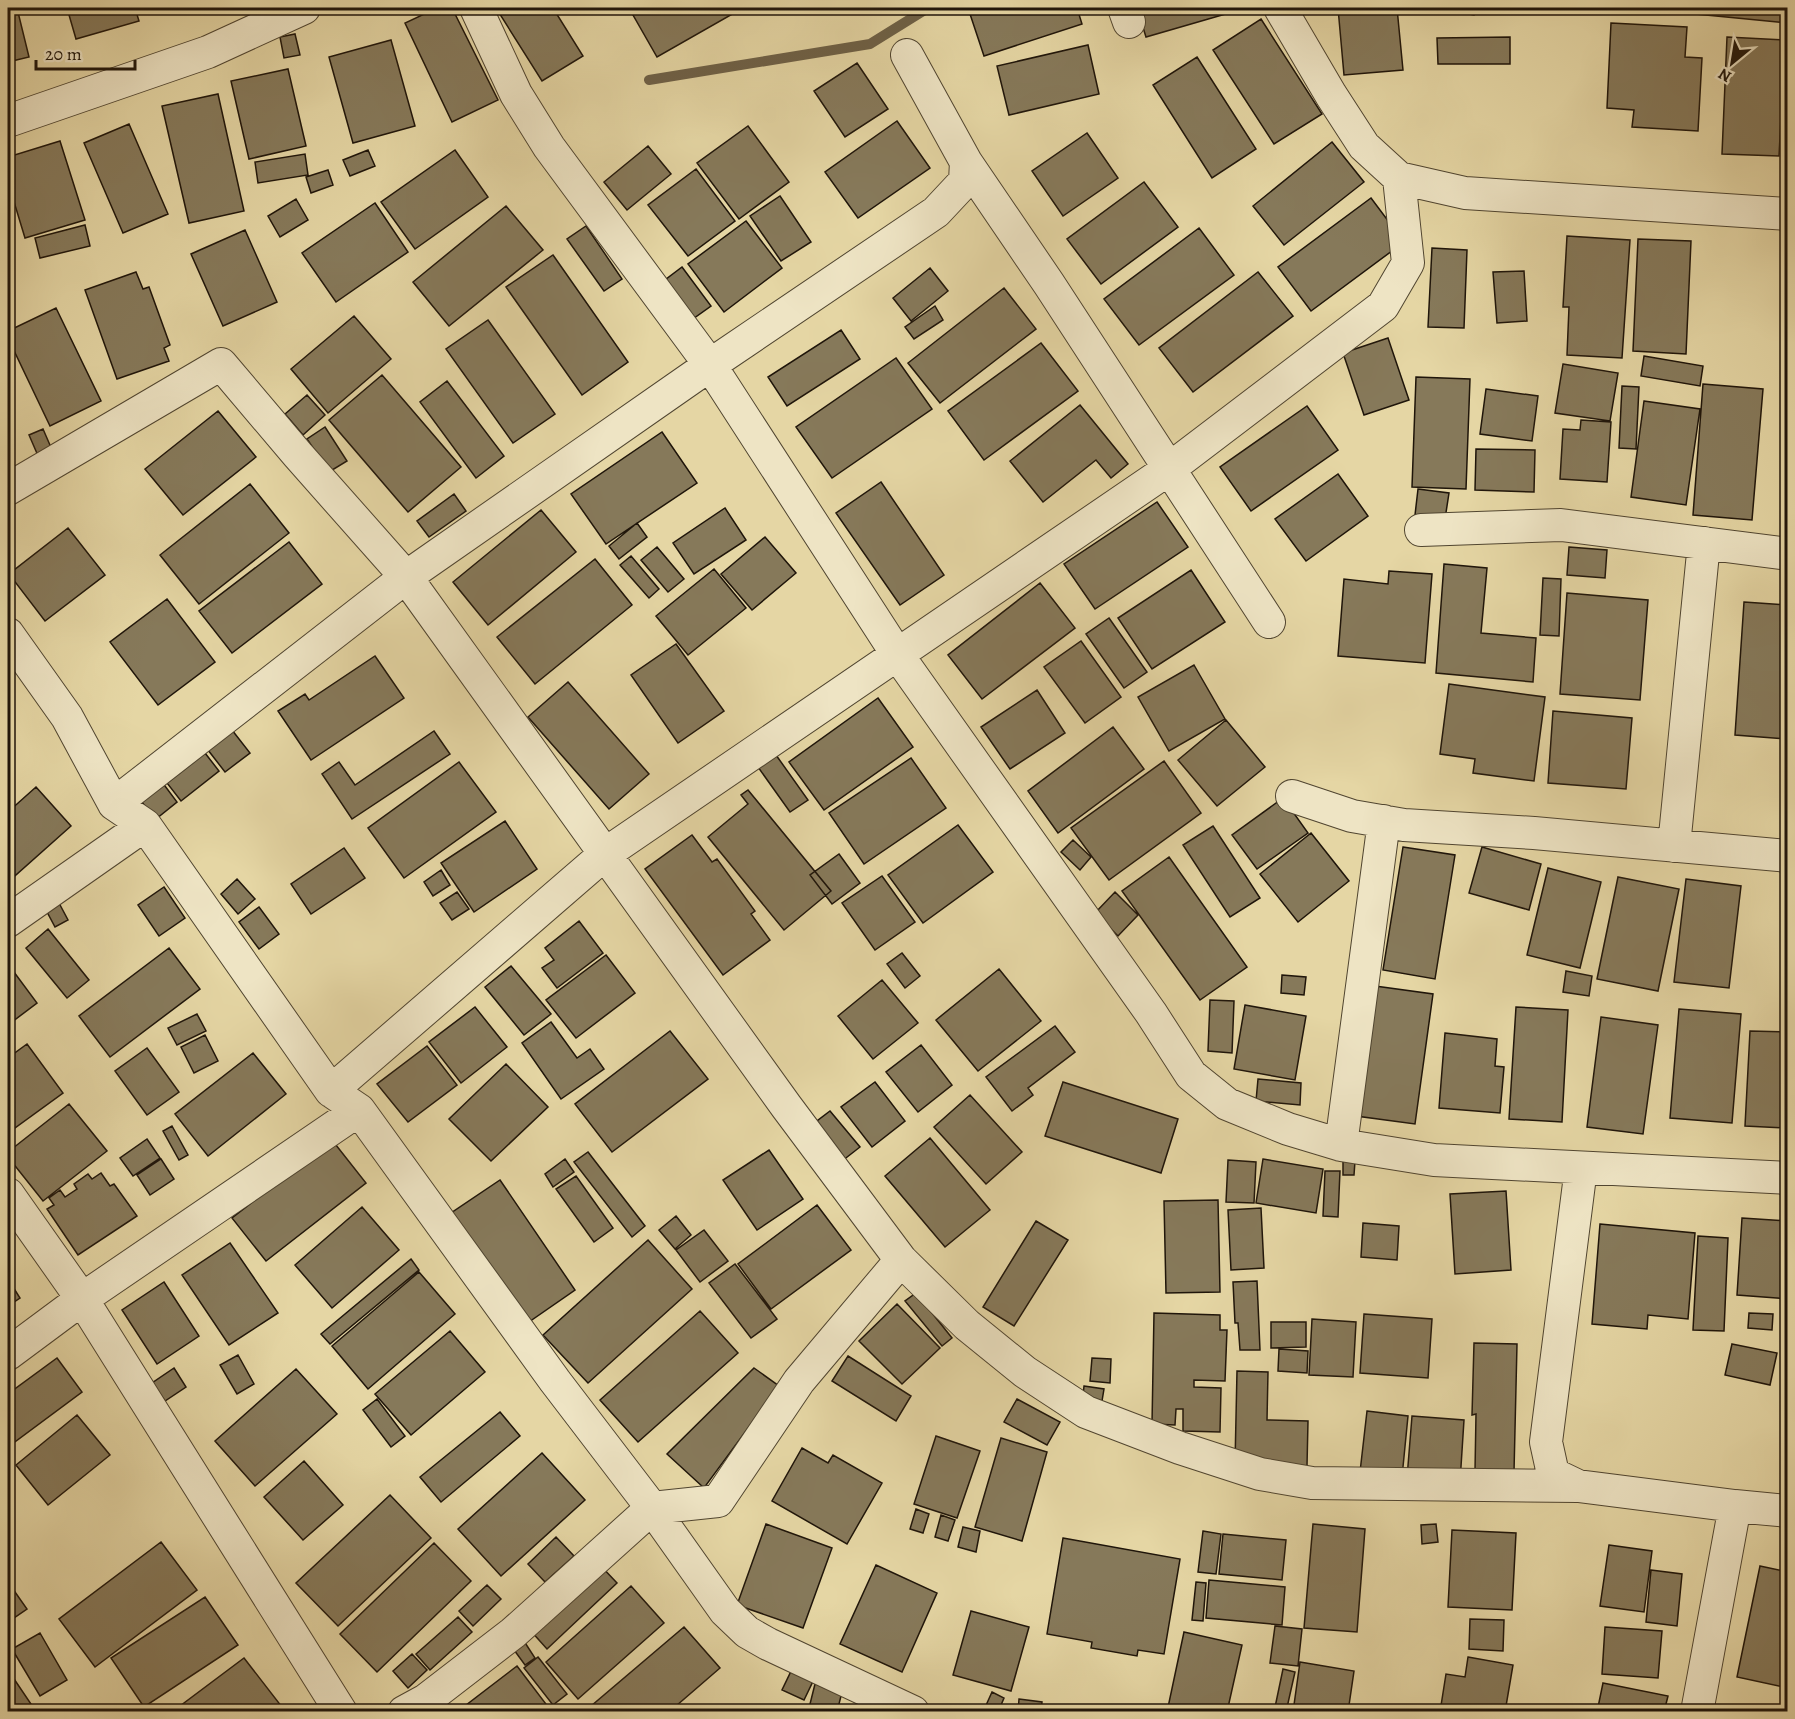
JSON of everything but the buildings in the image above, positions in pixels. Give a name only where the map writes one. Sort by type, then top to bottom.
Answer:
[{"type":"street","points":[[8,121],[208,52],[304,8]]},
{"type":"street","points":[[476,8],[516,94],[549,147],[710,365],[897,654],[1151,1013],[1191,1075],[1227,1104],[1288,1129],[1341,1145],[1434,1160],[1788,1178]]},
{"type":"street","points":[[1280,8],[1364,146],[1399,178],[1466,193],[1788,214]]},
{"type":"street","points":[[907,55],[966,162],[1049,284],[1269,622]]},
{"type":"street","points":[[114,804],[406,577],[710,365],[936,212],[965,182],[966,162]]},
{"type":"street","points":[[331,1092],[605,854],[1169,470],[1383,306],[1408,263],[1399,178]]},
{"type":"street","points":[[8,489],[221,364],[406,577],[786,1106],[901,1260],[967,1325],[1025,1372],[1086,1412],[1180,1448],[1260,1474],[1312,1483],[1578,1486],[1735,1506],[1788,1510]]},
{"type":"street","points":[[1421,530],[1561,525],[1788,554]]},
{"type":"street","points":[[1674,846],[1704,543]]},
{"type":"street","points":[[8,634],[67,717],[114,804],[145,825],[331,1092],[359,1110],[555,1381],[652,1508],[725,1611],[747,1632],[768,1644],[913,1712]]},
{"type":"street","points":[[1292,796],[1352,816],[1404,825],[1534,833],[1788,856]]},
{"type":"street","points":[[1341,1145],[1384,821]]},
{"type":"street","points":[[8,921],[145,825]]},
{"type":"street","points":[[8,1354],[81,1299],[359,1110]]},
{"type":"street","points":[[1578,1486],[1553,1474],[1546,1442],[1581,1168]]},
{"type":"street","points":[[8,1194],[81,1299],[341,1712]]},
{"type":"street","points":[[404,1712],[426,1700],[513,1633],[652,1508],[718,1501],[799,1380],[901,1260]]},
{"type":"street","points":[[1697,1712],[1735,1506]]},
{"type":"waterway","points":[[649,80],[870,44],[928,8]]}]
